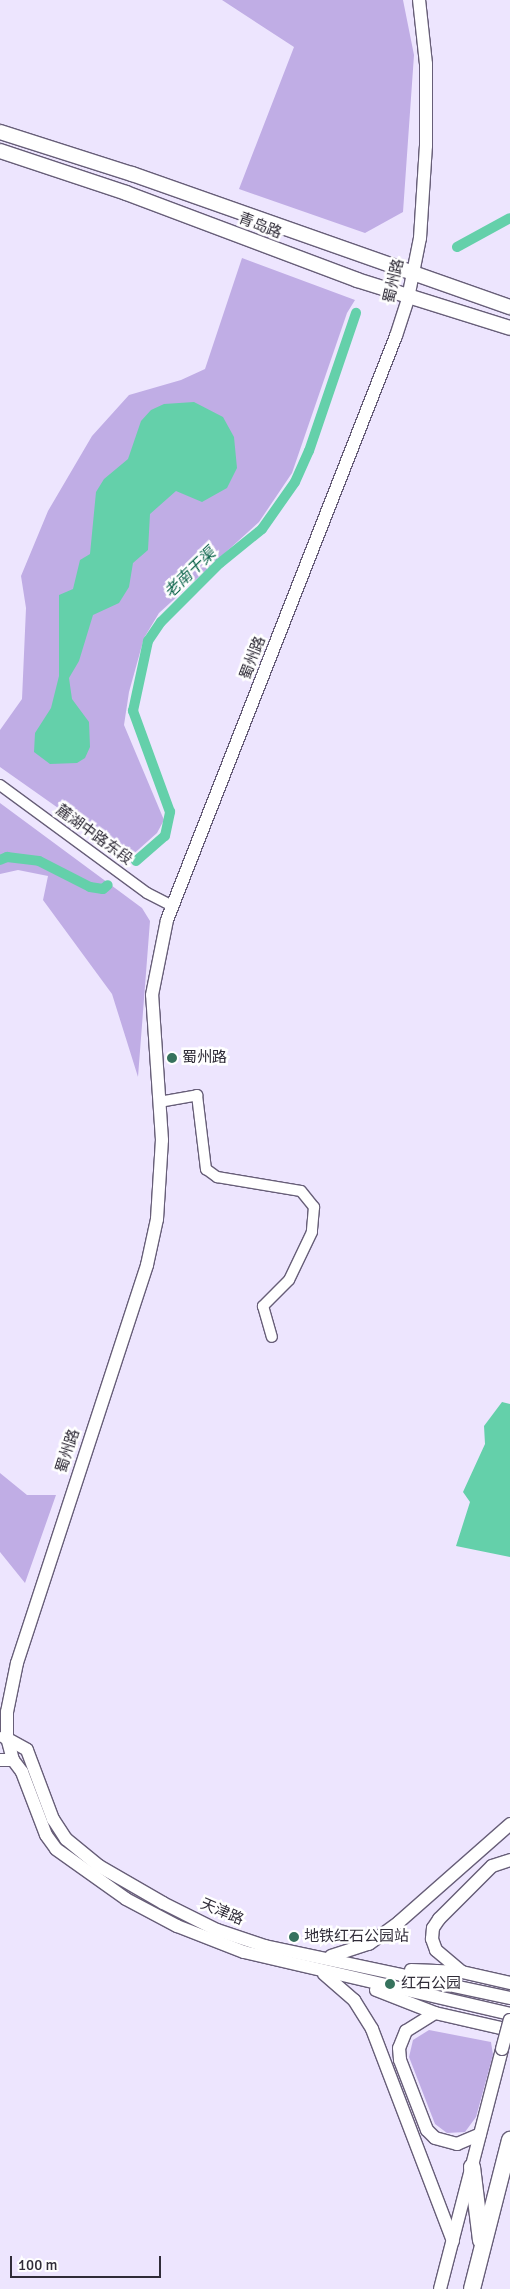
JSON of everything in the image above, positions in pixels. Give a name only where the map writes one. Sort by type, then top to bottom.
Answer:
[{"type":"highway","points":[[472,2289],[510,2140]]},
{"type":"highway","points":[[472,2168],[482,2249]]},
{"type":"main road","name":"青岛路","points":[[0,132],[132,174],[510,307]]},
{"type":"main road","name":"青岛路","points":[[0,151],[126,193],[408,298],[510,328]]},
{"type":"street","name":"蜀州路","points":[[13,1760],[3,1737],[17,1663],[154,1237],[162,1181],[152,980],[172,906],[393,345],[408,298],[420,238],[426,146],[426,64],[419,0]]},
{"type":"street","name":"麓湖中路东段","points":[[0,785],[147,893],[172,906]]},
{"type":"street","points":[[159,1102],[197,1095],[206,1169],[218,1177],[301,1191],[314,1207],[312,1232],[301,1258],[289,1280],[263,1306],[272,1337]]},
{"type":"street","name":"天津路","points":[[3,1737],[27,1750],[53,1820],[66,1839],[99,1866],[217,1930],[319,1964],[341,1976],[510,2014]]},
{"type":"street","points":[[0,1760],[13,1760]]},
{"type":"street","name":"天津路","points":[[13,1760],[25,1779],[46,1835],[56,1849],[96,1879],[149,1912],[210,1941],[319,1964],[381,1969],[510,1998]]},
{"type":"street","points":[[453,2241],[372,2029],[354,2000],[319,1964],[369,1944],[399,1922],[510,1824]]},
{"type":"street","points":[[462,1972],[436,1950],[432,1939],[433,1928],[439,1919],[492,1866],[510,1860]]},
{"type":"street","points":[[381,1969],[462,1972],[510,1983]]},
{"type":"street","points":[[341,1976],[435,2013],[510,2030]]},
{"type":"street","points":[[435,2013],[406,2031],[399,2048],[400,2060],[427,2130],[434,2138],[457,2144],[480,2134]]},
{"type":"street","points":[[440,2289],[510,2020]]},
{"type":"shaded area","points":[[222,0],[403,0],[414,55],[403,212],[365,233],[239,189],[294,47]]},
{"type":"shaded area","points":[[242,258],[355,300],[347,313],[292,473],[259,522],[159,613],[144,638],[129,692],[124,725],[164,820],[157,833],[129,858],[0,767],[0,730],[22,699],[26,608],[21,576],[48,511],[92,436],[129,395],[181,380],[205,369]]},
{"type":"shaded area","points":[[194,402],[223,417],[234,437],[237,468],[227,488],[202,502],[176,491],[150,514],[148,550],[133,563],[129,587],[119,603],[93,615],[79,661],[69,678],[72,699],[89,722],[90,747],[85,758],[77,763],[50,764],[34,752],[35,733],[51,708],[59,676],[59,595],[73,589],[80,560],[90,554],[96,492],[104,479],[128,459],[141,421],[151,410],[164,404]]},
{"type":"shaded area","points":[[0,803],[142,908],[150,921],[138,1077],[112,994],[43,900],[48,876],[18,870],[0,874]]},
{"type":"shaded area","points":[[502,1402],[510,1404],[510,1557],[456,1546],[470,1502],[463,1492],[485,1444],[484,1426]]},
{"type":"shaded area","points":[[0,1473],[27,1495],[56,1495],[25,1583],[0,1552]]},
{"type":"shaded area","points":[[429,2030],[491,2042],[493,2055],[476,2117],[465,2132],[447,2133],[435,2124],[409,2057],[413,2040]]},
{"type":"waterway","name":"老南干渠","points":[[457,247],[510,218]]},
{"type":"waterway","name":"老南干渠","points":[[136,861],[165,836],[170,812],[133,711],[148,641],[161,622],[220,563],[262,529],[295,482],[309,451],[356,313]]},
{"type":"waterway","name":"老南干渠","points":[[0,860],[7,857],[39,861],[90,887],[103,889],[108,885]]},
{"type":"place","name":"蜀州路","points":[[172,1058]]},
{"type":"place","name":"地铁红石公园站","points":[[294,1937]]},
{"type":"place","name":"红石公园","points":[[390,1984]]}]
